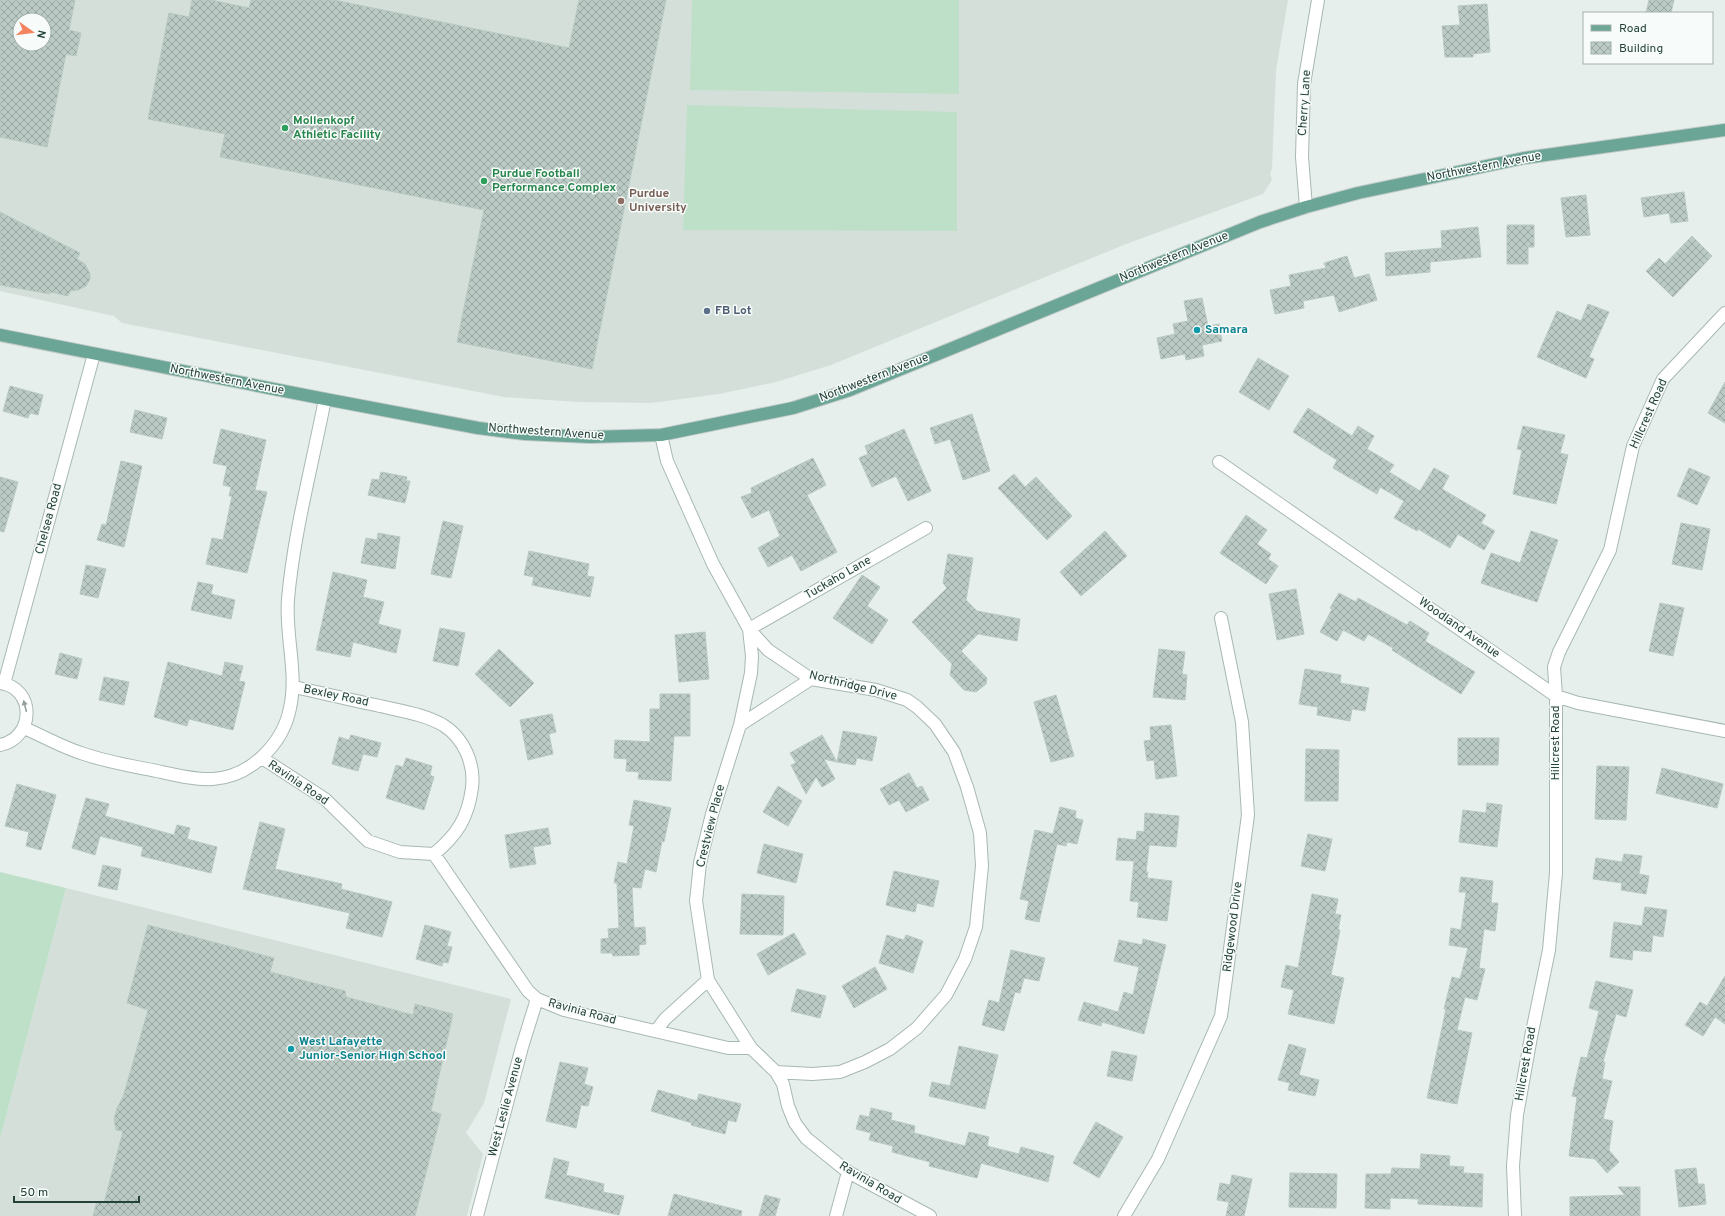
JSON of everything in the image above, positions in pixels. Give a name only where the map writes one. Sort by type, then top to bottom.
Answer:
[{"type":"main road","name":"Northwestern Avenue","points":[[0,335],[325,400],[478,428],[525,434],[590,437],[661,435],[793,408],[850,390],[1260,222],[1306,207],[1358,193],[1524,158],[1725,130]]},
{"type":"street","name":"Cherry Lane","points":[[1306,207],[1302,157],[1304,84],[1318,0]]},
{"type":"street","name":"Hillcrest Road","points":[[1515,1216],[1513,1166],[1517,1115],[1549,950],[1556,880],[1556,696],[1554,667],[1559,652],[1610,550],[1633,446],[1660,385],[1663,379],[1725,313]]},
{"type":"street","name":"Chelsea Road","points":[[2,683],[94,354]]},
{"type":"street","name":"Bexley Road","points":[[325,400],[293,554],[289,589],[287,611],[294,687],[421,715],[444,726],[460,742],[468,754],[473,778],[470,801],[464,818],[450,841],[434,854]]},
{"type":"street","name":"Northridge Drive","points":[[661,435],[667,461],[707,550],[749,629],[768,650],[811,679],[876,690],[907,700],[916,707],[935,724],[954,752],[967,787],[980,833],[982,866],[976,926],[965,959],[946,995],[917,1028],[890,1048],[865,1062],[840,1072],[812,1074],[776,1072]]},
{"type":"street","name":"Woodland Avenue","points":[[1219,462],[1556,696],[1578,703],[1725,731]]},
{"type":"street","name":"Tuckaho Lane","points":[[749,629],[926,528]]},
{"type":"street","name":"Ridgewood Drive","points":[[1124,1216],[1158,1160],[1221,1016],[1248,815],[1242,722],[1221,618]]},
{"type":"street","name":"Northridge Drive","points":[[740,725],[751,672],[752,656],[749,629]]},
{"type":"street","points":[[740,725],[811,679]]},
{"type":"street","points":[[0,745],[11,741],[18,735],[24,728],[27,719],[27,710],[20,693],[12,687],[2,683]]},
{"type":"street","name":"Ravinia Road","points":[[24,728],[79,753],[95,758],[185,777],[213,779],[239,774],[262,758],[281,734],[290,710],[294,687]]},
{"type":"street","name":"Crestview Place","points":[[740,725],[712,814],[700,863],[696,901],[708,980],[750,1048]]},
{"type":"street","name":"Ravinia Road","points":[[262,758],[325,799],[368,841],[400,852],[434,854],[528,991],[537,999],[564,1010],[728,1048],[750,1048],[776,1072],[783,1084],[788,1106],[795,1123],[806,1138],[848,1172],[930,1216]]},
{"type":"street","points":[[656,1031],[665,1019],[708,980]]},
{"type":"street","name":"West Leslie Avenue","points":[[477,1216],[522,1047],[537,999]]},
{"type":"street","points":[[836,1216],[848,1172]]},
{"type":"shaded area","name":"Purdue University","points":[[0,0],[1288,0],[1276,70],[1272,169],[1270,174],[1272,179],[1263,194],[1126,244],[831,365],[776,382],[719,394],[651,403],[578,402],[504,397],[122,323],[114,316],[0,291]]},
{"type":"shaded area","points":[[66,888],[511,999],[484,1103],[466,1133],[483,1154],[467,1216],[0,1216],[0,1139]]},
{"type":"green space","points":[[692,0],[959,0],[959,94],[690,90]]},
{"type":"green space","points":[[687,105],[957,112],[957,231],[683,230]]},
{"type":"green space","points":[[0,872],[66,888],[0,1139]]},
{"type":"building","points":[[0,0],[75,0],[69,30],[81,33],[76,56],[66,54],[47,147],[0,137]]},
{"type":"building","name":"Purdue Football Performance Complex","points":[[192,0],[211,0],[249,8],[251,0],[334,0],[569,48],[579,0],[666,0],[592,369],[457,342],[484,210],[220,157],[225,134],[148,119],[169,13],[189,17]]},
{"type":"building","points":[[1649,0],[1674,0],[1671,12],[1646,12]]},
{"type":"building","points":[[1487,4],[1490,52],[1473,54],[1473,57],[1445,57],[1442,26],[1460,25],[1458,6]]},
{"type":"building","points":[[1684,192],[1688,221],[1671,223],[1669,213],[1644,217],[1641,198]]},
{"type":"building","points":[[1586,195],[1590,235],[1566,237],[1561,198]]},
{"type":"building","points":[[0,212],[80,253],[77,259],[85,264],[90,274],[90,279],[86,286],[78,290],[70,291],[68,296],[0,285]]},
{"type":"building","points":[[1507,225],[1534,225],[1534,247],[1528,247],[1528,264],[1507,264]]},
{"type":"building","points":[[1478,227],[1481,257],[1430,262],[1430,272],[1386,276],[1385,253],[1442,248],[1441,231]]},
{"type":"building","points":[[1692,236],[1712,256],[1673,297],[1646,271],[1659,258],[1665,264]]},
{"type":"building","points":[[1347,256],[1354,278],[1369,274],[1377,300],[1339,312],[1334,295],[1303,301],[1304,308],[1275,314],[1270,290],[1291,286],[1289,275],[1326,268],[1324,263]]},
{"type":"building","name":"Samara","points":[[1202,298],[1208,326],[1219,324],[1222,341],[1202,345],[1204,356],[1186,360],[1185,354],[1161,359],[1157,338],[1175,334],[1173,324],[1188,321],[1184,301]]},
{"type":"building","points":[[1588,304],[1609,312],[1589,357],[1594,359],[1586,378],[1537,357],[1557,311],[1581,321]]},
{"type":"building","points":[[1258,358],[1289,376],[1269,410],[1239,392]]},
{"type":"building","points":[[1725,382],[1725,423],[1708,413]]},
{"type":"building","points":[[10,386],[43,395],[38,415],[30,413],[28,418],[3,411]]},
{"type":"building","points":[[1308,408],[1352,436],[1358,426],[1374,436],[1367,449],[1394,465],[1389,472],[1420,491],[1434,468],[1449,476],[1442,489],[1486,515],[1481,523],[1495,531],[1484,550],[1458,534],[1450,548],[1418,529],[1417,531],[1394,518],[1404,501],[1380,487],[1377,494],[1333,468],[1337,460],[1293,432]]},
{"type":"building","points":[[135,410],[167,418],[162,439],[130,432]]},
{"type":"building","points":[[972,414],[990,471],[963,480],[950,439],[935,444],[930,428]]},
{"type":"building","points":[[1523,426],[1565,435],[1560,453],[1568,455],[1556,504],[1513,494],[1522,450],[1517,449]]},
{"type":"building","points":[[221,429],[266,440],[255,490],[267,492],[247,573],[206,564],[212,538],[223,540],[232,496],[229,496],[231,487],[223,485],[227,466],[213,463]]},
{"type":"building","points":[[904,429],[931,491],[908,501],[896,476],[872,487],[859,458],[868,454],[865,446]]},
{"type":"building","points":[[813,458],[826,485],[807,495],[837,552],[801,571],[792,555],[768,567],[758,548],[780,536],[769,510],[752,518],[741,497],[752,493],[751,488]]},
{"type":"building","points":[[121,461],[142,466],[124,547],[97,540],[102,524],[106,525]]},
{"type":"building","points":[[1689,468],[1710,477],[1697,505],[1677,496]]},
{"type":"building","points":[[381,472],[407,477],[406,481],[410,481],[405,503],[368,495],[372,479],[379,480]]},
{"type":"building","points":[[1014,474],[1025,487],[1036,477],[1072,516],[1047,540],[998,488]]},
{"type":"building","points":[[0,477],[18,482],[4,532],[0,531]]},
{"type":"building","points":[[1246,515],[1267,530],[1257,544],[1271,554],[1268,559],[1278,566],[1266,584],[1220,553]]},
{"type":"building","points":[[443,521],[463,526],[451,578],[431,574]]},
{"type":"building","points":[[1681,523],[1710,529],[1702,570],[1672,564]]},
{"type":"building","points":[[1105,531],[1127,556],[1081,596],[1060,572]]},
{"type":"building","points":[[1531,531],[1558,540],[1537,602],[1481,583],[1491,553],[1520,563]]},
{"type":"building","points":[[378,533],[400,537],[395,569],[361,563],[366,538],[377,540]]},
{"type":"building","points":[[529,551],[589,564],[587,576],[594,577],[590,597],[532,585],[534,577],[524,575]]},
{"type":"building","points":[[948,554],[973,558],[966,600],[977,611],[1020,619],[1017,641],[978,634],[961,651],[987,678],[986,684],[976,692],[964,690],[950,675],[952,664],[912,622],[947,588],[943,583]]},
{"type":"building","points":[[86,565],[106,569],[98,598],[80,594]]},
{"type":"building","points":[[333,572],[367,580],[363,597],[384,602],[378,624],[401,630],[396,653],[353,642],[350,657],[316,650]]},
{"type":"building","points":[[862,575],[880,587],[867,606],[888,620],[872,644],[833,618]]},
{"type":"building","points":[[198,582],[213,585],[211,594],[235,600],[231,619],[191,610]]},
{"type":"building","points":[[1296,589],[1304,634],[1277,640],[1269,594]]},
{"type":"building","points":[[1339,593],[1356,602],[1358,598],[1407,625],[1410,621],[1429,633],[1425,641],[1475,672],[1461,694],[1392,650],[1393,648],[1368,634],[1364,641],[1343,630],[1337,641],[1320,632],[1332,609],[1330,608]]},
{"type":"building","points":[[1660,603],[1684,608],[1673,656],[1649,651]]},
{"type":"building","points":[[440,628],[465,633],[458,666],[433,661]]},
{"type":"building","points":[[705,632],[709,679],[679,682],[675,635]]},
{"type":"building","points":[[499,649],[534,683],[510,707],[475,674]]},
{"type":"building","points":[[1159,649],[1185,652],[1182,674],[1187,675],[1185,700],[1153,697]]},
{"type":"building","points":[[60,653],[82,659],[77,679],[55,674]]},
{"type":"building","points":[[168,662],[222,676],[225,662],[243,666],[239,681],[245,682],[233,730],[189,719],[187,726],[154,717]]},
{"type":"building","points":[[1305,669],[1341,675],[1340,683],[1369,688],[1365,711],[1352,709],[1350,721],[1317,715],[1318,707],[1299,704]]},
{"type":"building","points":[[104,677],[129,682],[124,705],[99,700]]},
{"type":"building","points":[[660,694],[690,694],[690,736],[674,736],[671,781],[638,779],[639,772],[626,771],[627,759],[614,758],[615,740],[650,742],[650,709],[660,709]]},
{"type":"building","points":[[1056,695],[1074,756],[1051,762],[1034,702]]},
{"type":"building","points":[[552,714],[556,732],[549,734],[553,754],[528,760],[520,720]]},
{"type":"building","points":[[1171,725],[1177,776],[1156,779],[1154,760],[1147,761],[1144,741],[1151,740],[1150,727]]},
{"type":"building","points":[[843,731],[877,737],[872,761],[857,758],[855,765],[837,762]]},
{"type":"building","points":[[351,735],[381,743],[377,757],[363,754],[358,771],[332,764],[339,737],[349,740]]},
{"type":"building","points":[[822,735],[837,762],[824,759],[835,779],[822,787],[816,777],[806,794],[791,765],[796,763],[790,753]]},
{"type":"building","points":[[1458,738],[1499,738],[1498,765],[1458,765]]},
{"type":"building","points":[[1306,749],[1339,750],[1338,801],[1305,801]]},
{"type":"building","points":[[406,758],[432,766],[430,775],[434,777],[424,810],[386,798],[396,765],[403,767]]},
{"type":"building","points":[[1597,766],[1629,767],[1626,820],[1595,819]]},
{"type":"building","points":[[1662,768],[1723,784],[1717,808],[1656,793]]},
{"type":"building","points":[[909,773],[917,788],[922,786],[929,800],[906,812],[899,800],[889,805],[880,789]]},
{"type":"building","points":[[17,784],[56,795],[41,850],[26,846],[29,832],[5,826]]},
{"type":"building","points":[[778,786],[802,801],[788,826],[763,812]]},
{"type":"building","points":[[86,798],[109,804],[105,816],[174,835],[177,825],[190,828],[187,839],[217,847],[211,873],[141,856],[143,847],[100,836],[95,855],[72,848]]},
{"type":"building","points":[[634,800],[671,808],[664,842],[662,841],[656,872],[645,869],[641,888],[632,887],[634,928],[645,927],[646,944],[639,945],[639,955],[613,956],[612,953],[601,953],[601,939],[609,938],[608,929],[619,928],[617,883],[614,883],[618,862],[627,864],[634,826],[629,825]]},
{"type":"building","points":[[1487,803],[1502,805],[1497,847],[1459,842],[1463,810],[1486,813]]},
{"type":"building","points":[[1060,807],[1076,811],[1075,818],[1083,820],[1077,844],[1067,842],[1066,846],[1057,844],[1039,922],[1025,919],[1029,901],[1020,899],[1035,830],[1053,834]]},
{"type":"building","points":[[1145,813],[1179,816],[1176,847],[1149,845],[1146,872],[1148,872],[1147,878],[1172,881],[1167,921],[1137,917],[1139,902],[1130,901],[1134,861],[1116,860],[1118,838],[1136,840],[1137,831],[1144,832]]},
{"type":"building","points":[[260,822],[285,829],[275,869],[342,884],[341,889],[392,902],[382,937],[346,928],[350,913],[243,889]]},
{"type":"building","points":[[548,828],[551,844],[533,847],[536,864],[510,868],[505,835]]},
{"type":"building","points":[[1308,834],[1332,839],[1325,871],[1301,866]]},
{"type":"building","points":[[764,844],[803,854],[796,883],[757,873]]},
{"type":"building","points":[[1624,854],[1642,856],[1639,874],[1649,876],[1646,894],[1621,890],[1622,883],[1593,879],[1596,858],[1622,862]]},
{"type":"building","points":[[103,865],[121,869],[117,890],[98,886]]},
{"type":"building","points":[[894,871],[939,881],[933,907],[917,903],[915,912],[886,905]]},
{"type":"building","points":[[1461,877],[1493,881],[1491,903],[1498,903],[1495,931],[1484,929],[1479,968],[1485,969],[1477,1000],[1465,997],[1457,1030],[1472,1033],[1457,1104],[1427,1098],[1446,1009],[1444,1009],[1452,977],[1460,979],[1468,948],[1449,945],[1451,928],[1461,930],[1466,892],[1459,892]]},
{"type":"building","points":[[742,894],[784,896],[783,935],[740,934]]},
{"type":"building","points":[[1312,894],[1338,899],[1335,914],[1341,915],[1338,930],[1340,930],[1331,975],[1344,978],[1334,1024],[1288,1014],[1294,990],[1281,987],[1286,965],[1298,968]]},
{"type":"building","points":[[1645,907],[1667,910],[1663,937],[1653,935],[1651,952],[1633,950],[1632,960],[1610,957],[1614,922],[1642,926]]},
{"type":"building","name":"West Lafayette Junior-Senior High School","points":[[148,925],[274,958],[270,972],[345,991],[346,997],[413,1015],[415,1004],[453,1014],[431,1111],[441,1114],[415,1216],[93,1216],[97,1201],[104,1203],[123,1131],[116,1130],[114,1119],[117,1108],[123,1097],[148,1010],[127,1003]]},
{"type":"building","points":[[425,925],[451,932],[447,946],[452,947],[448,963],[443,962],[442,966],[416,959]]},
{"type":"building","points":[[794,933],[806,954],[768,975],[757,954]]},
{"type":"building","points":[[887,935],[904,940],[906,935],[923,941],[913,973],[879,963]]},
{"type":"building","points":[[1143,939],[1166,945],[1144,1034],[1102,1022],[1101,1026],[1078,1020],[1084,1002],[1118,1012],[1124,992],[1133,995],[1139,967],[1114,961],[1119,940],[1142,945]]},
{"type":"building","points":[[1011,950],[1045,958],[1039,981],[1024,978],[1020,993],[1015,992],[1004,1031],[982,1025],[989,1000],[999,1003]]},
{"type":"building","points":[[875,967],[887,989],[854,1008],[842,986]]},
{"type":"building","points":[[1725,976],[1725,1024],[1715,1017],[1703,1036],[1685,1025],[1700,1002],[1707,1006]]},
{"type":"building","points":[[1596,981],[1633,990],[1626,1017],[1616,1014],[1603,1062],[1605,1062],[1602,1079],[1612,1081],[1603,1119],[1613,1121],[1609,1150],[1619,1162],[1607,1173],[1595,1159],[1569,1156],[1577,1097],[1572,1096],[1581,1057],[1587,1058],[1599,1011],[1589,1008]]},
{"type":"building","points":[[797,989],[826,996],[820,1018],[791,1011]]},
{"type":"building","points":[[1289,1044],[1306,1049],[1299,1075],[1319,1080],[1315,1096],[1288,1090],[1290,1083],[1278,1080]]},
{"type":"building","points":[[959,1046],[998,1055],[985,1109],[929,1096],[932,1082],[950,1086]]},
{"type":"building","points":[[1112,1051],[1137,1056],[1132,1081],[1107,1076]]},
{"type":"building","points":[[560,1062],[588,1068],[584,1084],[593,1087],[588,1106],[581,1105],[576,1128],[546,1121]]},
{"type":"building","points":[[658,1090],[697,1101],[699,1094],[741,1104],[736,1122],[728,1120],[725,1134],[691,1125],[692,1123],[651,1111]]},
{"type":"building","points":[[871,1108],[892,1113],[891,1120],[915,1126],[914,1133],[965,1146],[969,1132],[989,1137],[987,1146],[1019,1154],[1021,1147],[1054,1156],[1048,1182],[981,1163],[977,1178],[929,1166],[930,1162],[892,1152],[893,1146],[869,1140],[871,1133],[856,1129],[860,1115],[869,1117]]},
{"type":"building","points":[[1096,1122],[1123,1137],[1099,1178],[1073,1163]]},
{"type":"building","points":[[1421,1154],[1450,1156],[1449,1166],[1464,1167],[1463,1173],[1483,1174],[1482,1207],[1418,1204],[1418,1199],[1390,1198],[1390,1209],[1365,1208],[1366,1174],[1391,1174],[1392,1168],[1420,1169]]},
{"type":"building","points":[[554,1158],[569,1162],[566,1175],[604,1184],[603,1192],[624,1196],[619,1215],[545,1198]]},
{"type":"building","points":[[1696,1168],[1698,1184],[1704,1184],[1706,1204],[1679,1207],[1675,1170]]},
{"type":"building","points":[[1290,1173],[1337,1174],[1336,1208],[1289,1207]]},
{"type":"building","points":[[1232,1175],[1252,1179],[1244,1216],[1226,1216],[1229,1202],[1217,1200],[1220,1183],[1230,1185]]},
{"type":"building","points":[[1618,1187],[1640,1187],[1640,1216],[1570,1216],[1570,1197],[1625,1195]]},
{"type":"building","points":[[674,1194],[742,1211],[741,1216],[668,1216]]},
{"type":"building","points":[[765,1195],[780,1199],[775,1216],[759,1216]]},
{"type":"place","name":"Mollenkopf Athletic Facility","points":[[285,128]]},
{"type":"place","name":"Purdue Football Performance Complex","points":[[484,181]]},
{"type":"place","name":"Purdue University","points":[[621,201]]},
{"type":"place","name":"FB Lot","points":[[707,311]]},
{"type":"place","name":"Samara","points":[[1197,330]]},
{"type":"place","name":"West Lafayette Junior-Senior High School","points":[[291,1049]]}]
